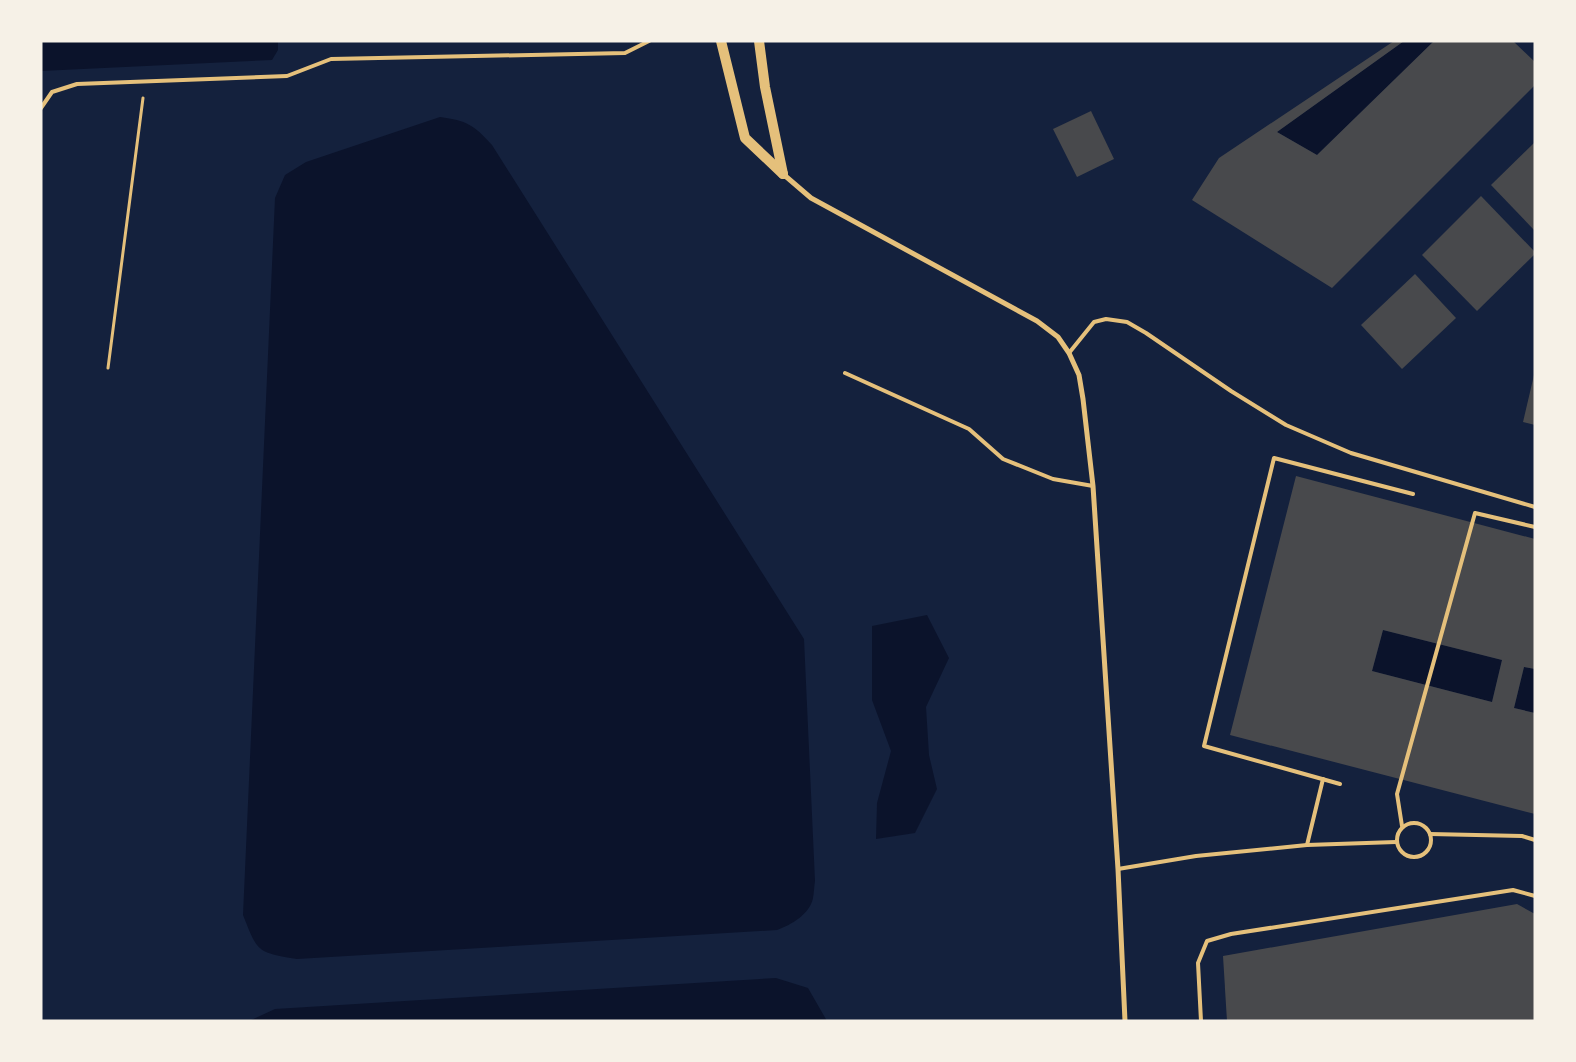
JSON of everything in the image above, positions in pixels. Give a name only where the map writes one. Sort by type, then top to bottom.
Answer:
[{"type":"main road","points":[[721,41],[745,138],[783,174]]},
{"type":"main road","points":[[759,41],[765,87],[783,174]]},
{"type":"street","points":[[783,174],[811,198],[1037,321],[1058,337],[1069,353],[1079,375],[1093,486],[1118,869],[1125,1021]]},
{"type":"lane","points":[[41,108],[52,92],[76,84],[287,76],[330,58],[625,53],[649,41]]},
{"type":"lane","points":[[1069,353],[1094,322],[1106,320],[1127,322],[1286,425],[1351,453],[1535,507]]},
{"type":"lane","points":[[845,373],[969,429],[1003,459],[1053,479],[1093,486]]},
{"type":"lane","points":[[1340,784],[1204,746],[1274,458],[1413,494]]},
{"type":"lane","points":[[1402,826],[1397,794],[1475,513],[1535,527]]},
{"type":"lane","points":[[1307,845],[1323,779]]},
{"type":"lane","points":[[1418,822],[1428,829],[1431,840],[1427,850],[1418,857],[1412,857],[1401,852],[1396,842],[1398,831],[1402,826],[1407,823],[1418,822]]},
{"type":"lane","points":[[1430,834],[1522,836],[1535,840]]},
{"type":"lane","points":[[1118,869],[1196,856],[1307,845],[1396,842]]},
{"type":"lane","points":[[1201,1021],[1198,962],[1207,941],[1231,934],[1513,890],[1535,896]]},
{"type":"path","points":[[108,368],[146,82]]},
{"type":"water","points":[[41,41],[278,41],[278,50],[272,60],[41,71]]},
{"type":"water","points":[[1404,41],[1434,41],[1317,155],[1277,132]]},
{"type":"water","points":[[440,117],[457,120],[469,125],[480,132],[492,145],[804,639],[815,881],[813,898],[808,909],[794,922],[782,928],[777,930],[297,959],[274,955],[261,949],[256,944],[248,928],[243,915],[275,198],[285,175],[306,162]]},
{"type":"water","points":[[927,615],[949,658],[926,707],[929,755],[937,789],[915,833],[876,839],[877,803],[891,751],[872,700],[872,626]]},
{"type":"water","points":[[1383,630],[1502,660],[1492,702],[1372,671]]},
{"type":"water","points":[[1524,667],[1535,669],[1535,713],[1514,708]]},
{"type":"water","points":[[776,978],[808,988],[827,1021],[249,1021],[275,1009]]},
{"type":"building","points":[[1394,41],[1404,41],[1277,132],[1317,155],[1434,41],[1513,41],[1535,62],[1535,85],[1332,288],[1192,200],[1219,158]]},
{"type":"building","points":[[1091,111],[1114,159],[1077,177],[1053,129]]},
{"type":"building","points":[[1535,142],[1535,231],[1491,185]]},
{"type":"building","points":[[1481,196],[1535,254],[1477,311],[1422,255]]},
{"type":"building","points":[[1415,274],[1456,318],[1402,369],[1361,325]]},
{"type":"building","points":[[1535,375],[1535,425],[1523,422]]},
{"type":"building","points":[[1296,476],[1535,539],[1535,669],[1524,667],[1514,708],[1535,713],[1535,814],[1230,735]],"holes":[[[1383,630],[1502,660],[1492,702],[1372,671]]]},
{"type":"building","points":[[1517,904],[1535,914],[1535,1021],[1227,1021],[1223,956]]}]
